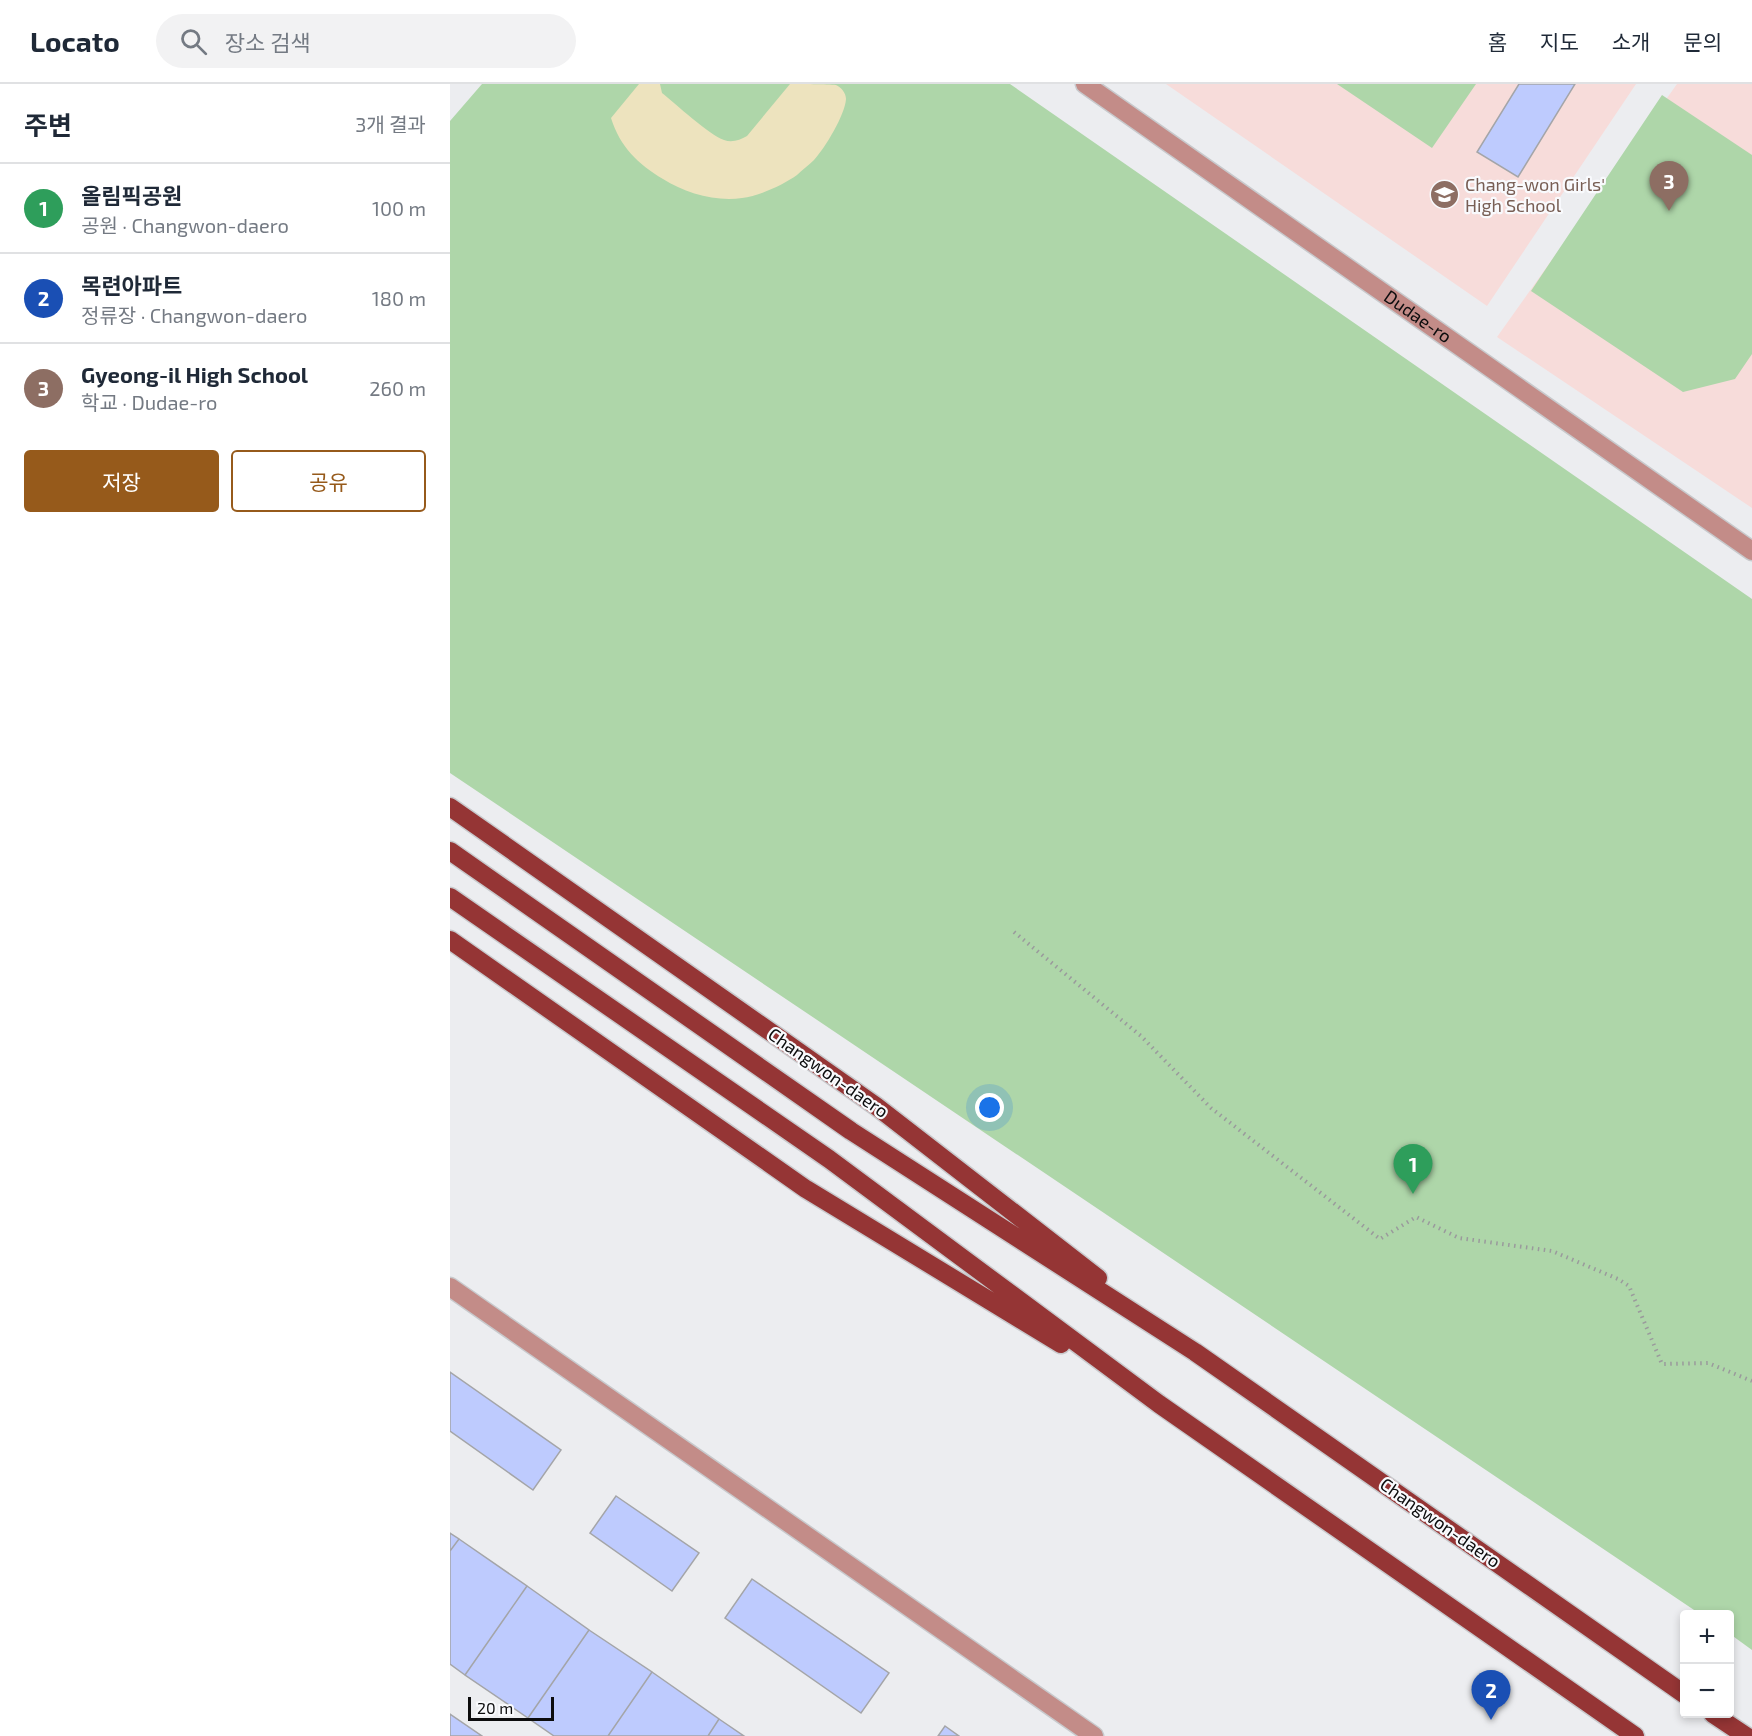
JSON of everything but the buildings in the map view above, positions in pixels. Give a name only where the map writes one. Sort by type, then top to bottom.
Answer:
[{"type":"main road","name":"Changwon-daero","points":[[450,807],[876,1106],[1195,1352]]},
{"type":"main road","name":"Changwon-daero","points":[[450,851],[851,1131],[1195,1352],[1680,1691]]},
{"type":"main road","points":[[450,897],[829,1159],[1159,1404],[1635,1736]]},
{"type":"main road","points":[[450,940],[806,1189],[1159,1404]]},
{"type":"main road","points":[[1720,1718],[1746,1736]]},
{"type":"street","name":"Dudae-ro","points":[[1085,84],[1752,551]]},
{"type":"street","points":[[450,1287],[1094,1736]]},
{"type":"path","points":[[1014,932],[1141,1036],[1211,1108],[1380,1239],[1416,1217],[1459,1238],[1552,1251],[1618,1279],[1629,1286],[1662,1364],[1708,1363],[1752,1381]]},
{"type":"shaded area","name":"Chang-won Girls' High School","points":[[1166,84],[1636,84],[1487,306]]},
{"type":"shaded area","points":[[1677,84],[1752,84],[1752,508],[1497,337]]},
{"type":"green space","points":[[482,84],[1010,84],[1752,599],[1752,1650],[1734,1637],[1734,1610],[1694,1610],[450,773],[450,121]]},
{"type":"green space","points":[[1337,84],[1476,84],[1432,148]]},
{"type":"green space","points":[[1662,95],[1752,155],[1752,354],[1735,379],[1683,392],[1531,291]]},
{"type":"sand","points":[[639,84],[660,84],[662,93],[693,119],[718,137],[730,141],[747,136],[790,84],[836,85],[843,91],[846,99],[842,114],[824,148],[797,175],[756,195],[722,199],[691,192],[672,184],[631,154],[619,138],[611,118]]},
{"type":"place","name":"Chang-won Girls' High School","points":[[1444,195]]},
{"type":"place","name":"Gyeong-il High School","points":[[1669,211]]},
{"type":"place","name":"올림픽공원","points":[[1413,1194]]},
{"type":"place","name":"목련아파트","points":[[1491,1720]]}]
